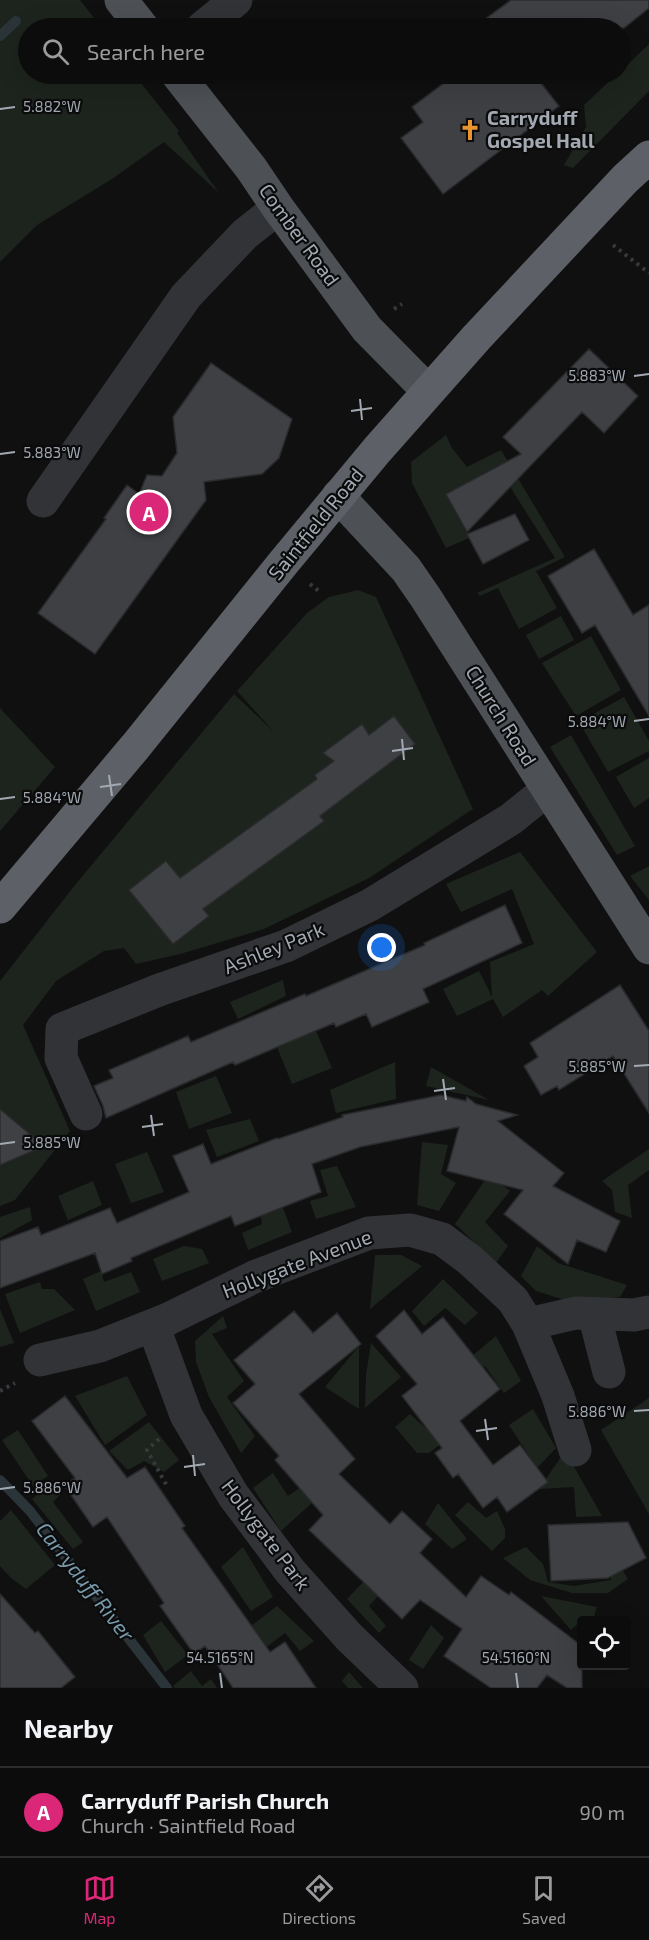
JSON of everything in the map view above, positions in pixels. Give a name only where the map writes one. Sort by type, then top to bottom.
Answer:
[{"type":"highway","name":"Saintfield Road","points":[[0,908],[135,747],[338,496],[428,391],[602,204],[649,157]]},
{"type":"main road","points":[[121,0],[135,18]]},
{"type":"main road","name":"Comber Road","points":[[185,84],[251,168],[367,329],[428,391]]},
{"type":"main road","name":"Church Road","points":[[338,496],[406,569],[648,943]]},
{"type":"street","points":[[214,18],[236,0]]},
{"type":"street","points":[[43,501],[186,296],[245,234],[278,208]]},
{"type":"street","name":"Ashley Park","points":[[86,1114],[61,1058],[62,1029],[159,990],[286,946],[370,906],[511,819],[547,790]]},
{"type":"street","name":"Hollygate Avenue","points":[[40,1360],[100,1346],[153,1325],[254,1277],[369,1233],[410,1230],[442,1239],[470,1260],[513,1300],[528,1324],[558,1396],[575,1450]]},
{"type":"street","points":[[528,1324],[576,1313],[634,1315],[649,1312]]},
{"type":"street","points":[[594,1314],[609,1372]]},
{"type":"street","name":"Hollygate Park","points":[[153,1325],[186,1415],[234,1496],[290,1571],[349,1637],[402,1688]]},
{"type":"path","points":[[613,245],[649,273]]},
{"type":"path","points":[[164,1435],[147,1450],[167,1486]]},
{"type":"shaded area","points":[[0,0],[80,0],[94,18],[18,18],[18,84],[142,84],[179,131],[177,133],[219,193],[164,142],[112,179],[37,225],[0,262]]},
{"type":"shaded area","points":[[649,44],[649,91],[573,168],[564,165],[586,127],[584,105],[606,84],[631,84],[631,61]]},
{"type":"shaded area","points":[[446,435],[452,448],[467,467],[501,450],[565,557],[536,571],[557,608],[519,629],[498,588],[480,596],[477,593],[555,558],[497,466],[446,494],[469,538],[446,548],[412,483],[411,462]]},
{"type":"shaded area","points":[[358,590],[376,597],[473,809],[369,878],[264,929],[180,954],[136,964],[124,948],[104,951],[56,981],[23,1025],[70,1131],[15,1200],[0,1206],[0,981],[75,885],[234,694],[274,732],[237,691],[307,613],[329,597]]},
{"type":"shaded area","points":[[561,616],[574,640],[539,659],[526,635]]},
{"type":"shaded area","points":[[591,636],[621,690],[576,716],[542,663]]},
{"type":"shaded area","points":[[624,697],[649,741],[649,751],[608,772],[579,722]]},
{"type":"shaded area","points":[[0,708],[55,767],[0,831]]},
{"type":"shaded area","points":[[571,735],[635,846],[617,855],[550,747]]},
{"type":"shaded area","points":[[649,758],[649,798],[634,808],[616,777]]},
{"type":"shaded area","points":[[520,852],[597,952],[548,996],[542,990],[503,1017],[493,999],[457,1016],[443,989],[479,971],[492,997],[490,962],[534,944],[512,889],[461,912],[446,884]]},
{"type":"shaded area","points":[[649,866],[649,900],[630,876]]},
{"type":"shaded area","points":[[283,980],[286,996],[238,1019],[230,1002]]},
{"type":"shaded area","points":[[316,1031],[332,1068],[292,1084],[277,1047]]},
{"type":"shaded area","points":[[395,1062],[396,1099],[336,1113],[330,1090]]},
{"type":"shaded area","points":[[431,1067],[489,1100],[426,1086]]},
{"type":"shaded area","points":[[216,1076],[232,1113],[189,1129],[176,1092]]},
{"type":"shaded area","points":[[250,1119],[259,1141],[217,1157],[206,1130]]},
{"type":"shaded area","points":[[422,1142],[448,1145],[441,1174],[456,1183],[439,1211],[417,1205]]},
{"type":"shaded area","points":[[649,1149],[649,1170],[628,1185],[632,1218],[615,1212],[612,1190],[602,1181]]},
{"type":"shaded area","points":[[147,1152],[164,1192],[131,1203],[115,1164]]},
{"type":"shaded area","points":[[337,1166],[356,1207],[316,1219],[310,1201],[328,1196],[320,1170]]},
{"type":"shaded area","points":[[489,1174],[510,1191],[485,1222],[508,1246],[496,1263],[455,1224]]},
{"type":"shaded area","points":[[93,1181],[102,1205],[68,1220],[58,1196]]},
{"type":"shaded area","points":[[276,1189],[292,1232],[248,1250],[242,1233],[262,1224],[257,1197]]},
{"type":"shaded area","points":[[30,1207],[32,1220],[0,1238],[0,1217]]},
{"type":"shaded area","points":[[184,1246],[202,1249],[209,1263],[162,1281],[153,1259]]},
{"type":"shaded area","points":[[537,1246],[558,1263],[627,1285],[620,1297],[571,1302],[536,1291],[521,1276]]},
{"type":"shaded area","points":[[375,1255],[401,1255],[422,1266],[370,1309]]},
{"type":"shaded area","points":[[101,1271],[104,1282],[131,1272],[140,1292],[96,1311],[83,1279]]},
{"type":"shaded area","points":[[443,1279],[478,1313],[465,1325],[445,1308],[424,1326],[412,1311]]},
{"type":"shaded area","points":[[40,1282],[42,1289],[54,1289],[75,1310],[20,1333],[5,1294]]},
{"type":"shaded area","points":[[0,1309],[14,1343],[0,1347]]},
{"type":"shaded area","points":[[223,1316],[227,1328],[212,1334],[244,1381],[227,1397],[255,1436],[241,1453],[209,1397],[196,1362],[195,1341]]},
{"type":"shaded area","points":[[496,1336],[521,1381],[504,1393],[485,1366],[468,1380],[461,1365]]},
{"type":"shaded area","points":[[371,1343],[401,1377],[365,1408],[366,1375]]},
{"type":"shaded area","points":[[359,1346],[359,1409],[325,1387]]},
{"type":"shaded area","points":[[127,1376],[147,1415],[105,1445],[75,1396]]},
{"type":"shaded area","points":[[649,1398],[649,1514],[601,1430]]},
{"type":"shaded area","points":[[533,1409],[556,1448],[537,1468],[509,1425]]},
{"type":"shaded area","points":[[410,1414],[442,1443],[429,1453],[417,1453],[395,1427]]},
{"type":"shaded area","points":[[149,1422],[179,1460],[164,1472],[144,1461],[128,1470],[109,1451]]},
{"type":"shaded area","points":[[18,1430],[48,1476],[33,1486],[2,1440]]},
{"type":"shaded area","points":[[565,1451],[602,1516],[576,1517],[574,1487],[539,1489]]},
{"type":"shaded area","points":[[273,1473],[288,1496],[318,1475],[325,1491],[281,1531],[253,1488]]},
{"type":"shaded area","points":[[53,1483],[62,1493],[53,1502],[83,1542],[73,1549],[32,1499]]},
{"type":"shaded area","points":[[468,1502],[486,1518],[497,1511],[505,1529],[505,1538],[492,1551],[455,1515]]},
{"type":"shaded area","points":[[438,1503],[467,1539],[452,1549],[425,1524]]},
{"type":"shaded area","points":[[11,1510],[55,1565],[26,1589],[0,1566],[0,1521]]},
{"type":"shaded area","points":[[243,1547],[273,1597],[251,1611],[221,1567]]},
{"type":"shaded area","points":[[526,1547],[543,1564],[548,1582],[574,1586],[611,1580],[612,1554],[628,1579],[608,1593],[572,1593],[530,1580],[503,1558]]},
{"type":"shaded area","points":[[373,1572],[387,1586],[369,1606],[386,1626],[379,1633],[347,1599]]},
{"type":"shaded area","points":[[541,1596],[597,1607],[594,1616],[577,1616],[577,1625],[571,1630]]},
{"type":"shaded area","points":[[277,1606],[314,1641],[300,1651],[285,1633],[264,1649],[247,1629]]},
{"type":"shaded area","points":[[161,1621],[188,1655],[165,1672],[143,1635]]},
{"type":"shaded area","points":[[431,1625],[444,1638],[423,1669],[409,1660]]},
{"type":"shaded area","points":[[191,1671],[202,1686],[211,1679],[217,1688],[175,1688],[173,1686]]},
{"type":"shaded area","points":[[349,1672],[363,1688],[348,1688],[342,1681]]},
{"type":"building","points":[[511,0],[649,0],[649,8],[631,22],[631,18],[487,18]]},
{"type":"building","name":"Carryduff Gospel Hall","points":[[443,84],[542,84],[559,106],[443,194],[401,138],[423,122],[412,107]]},
{"type":"building","points":[[589,349],[638,396],[604,433],[582,412],[467,532],[446,494],[521,454],[503,437]]},
{"type":"building","points":[[211,363],[292,419],[279,458],[262,474],[204,482],[206,500],[95,654],[38,613],[106,519],[104,518],[127,485],[139,494],[147,475],[162,476],[177,453],[173,417]]},
{"type":"building","points":[[515,514],[529,540],[483,564],[467,534]]},
{"type":"building","points":[[594,549],[633,615],[649,605],[649,716],[595,625],[582,633],[548,576]]},
{"type":"building","points":[[394,716],[415,744],[320,816],[324,821],[203,909],[209,916],[173,944],[129,890],[166,861],[180,878],[317,779],[315,775],[334,761],[323,753],[362,724],[369,735]]},
{"type":"building","points":[[505,905],[522,943],[423,989],[429,1002],[372,1027],[366,1014],[336,1027],[334,1023],[235,1065],[233,1062],[106,1118],[94,1086],[113,1078],[109,1070],[188,1036],[191,1042],[305,994],[306,996],[425,945],[424,943]]},
{"type":"building","points":[[620,985],[649,1031],[649,1113],[613,1056],[559,1090],[557,1086],[541,1095],[524,1066],[538,1057],[530,1043]]},
{"type":"building","points":[[441,1095],[466,1101],[467,1097],[476,1104],[517,1115],[498,1121],[564,1173],[553,1186],[620,1221],[606,1252],[577,1240],[568,1264],[504,1214],[523,1190],[447,1171],[459,1127],[360,1147],[312,1164],[321,1192],[235,1226],[231,1216],[131,1258],[132,1261],[102,1274],[95,1253],[0,1288],[0,1241],[38,1227],[41,1235],[110,1208],[117,1223],[189,1192],[173,1156],[203,1144],[211,1164],[277,1138],[343,1117],[342,1115]]},
{"type":"building","points":[[0,1109],[44,1146],[0,1165]]},
{"type":"building","points":[[404,1310],[422,1334],[443,1317],[500,1389],[460,1421],[493,1465],[520,1445],[548,1482],[507,1512],[497,1497],[483,1508],[458,1474],[453,1478],[435,1453],[442,1448],[402,1396],[417,1384],[376,1336]]},
{"type":"building","points":[[294,1311],[313,1333],[337,1313],[361,1344],[299,1394],[355,1459],[339,1474],[390,1524],[402,1511],[432,1539],[420,1553],[466,1597],[481,1576],[509,1595],[511,1592],[577,1642],[577,1670],[582,1670],[582,1688],[567,1688],[547,1675],[537,1688],[491,1688],[444,1656],[462,1629],[420,1600],[402,1619],[309,1530],[323,1515],[275,1460],[279,1456],[233,1403],[255,1384],[234,1360]]},
{"type":"building","points":[[65,1396],[127,1478],[145,1467],[185,1526],[182,1528],[270,1652],[285,1642],[316,1688],[233,1688],[205,1646],[194,1654],[160,1606],[164,1603],[107,1517],[93,1527],[64,1485],[75,1478],[32,1421]]},
{"type":"building","points":[[628,1522],[646,1558],[608,1578],[551,1581],[548,1525]]},
{"type":"building","points":[[0,1594],[35,1633],[38,1631],[75,1677],[61,1688],[0,1688]]},
{"type":"waterway","points":[[0,36],[16,21]]},
{"type":"waterway","name":"Carryduff River","points":[[0,1480],[30,1511],[167,1688]]},
{"type":"place","name":"Carryduff Gospel Hall","points":[[470,130]]},
{"type":"place","name":"Carryduff Parish Church","points":[[149,512]]}]
